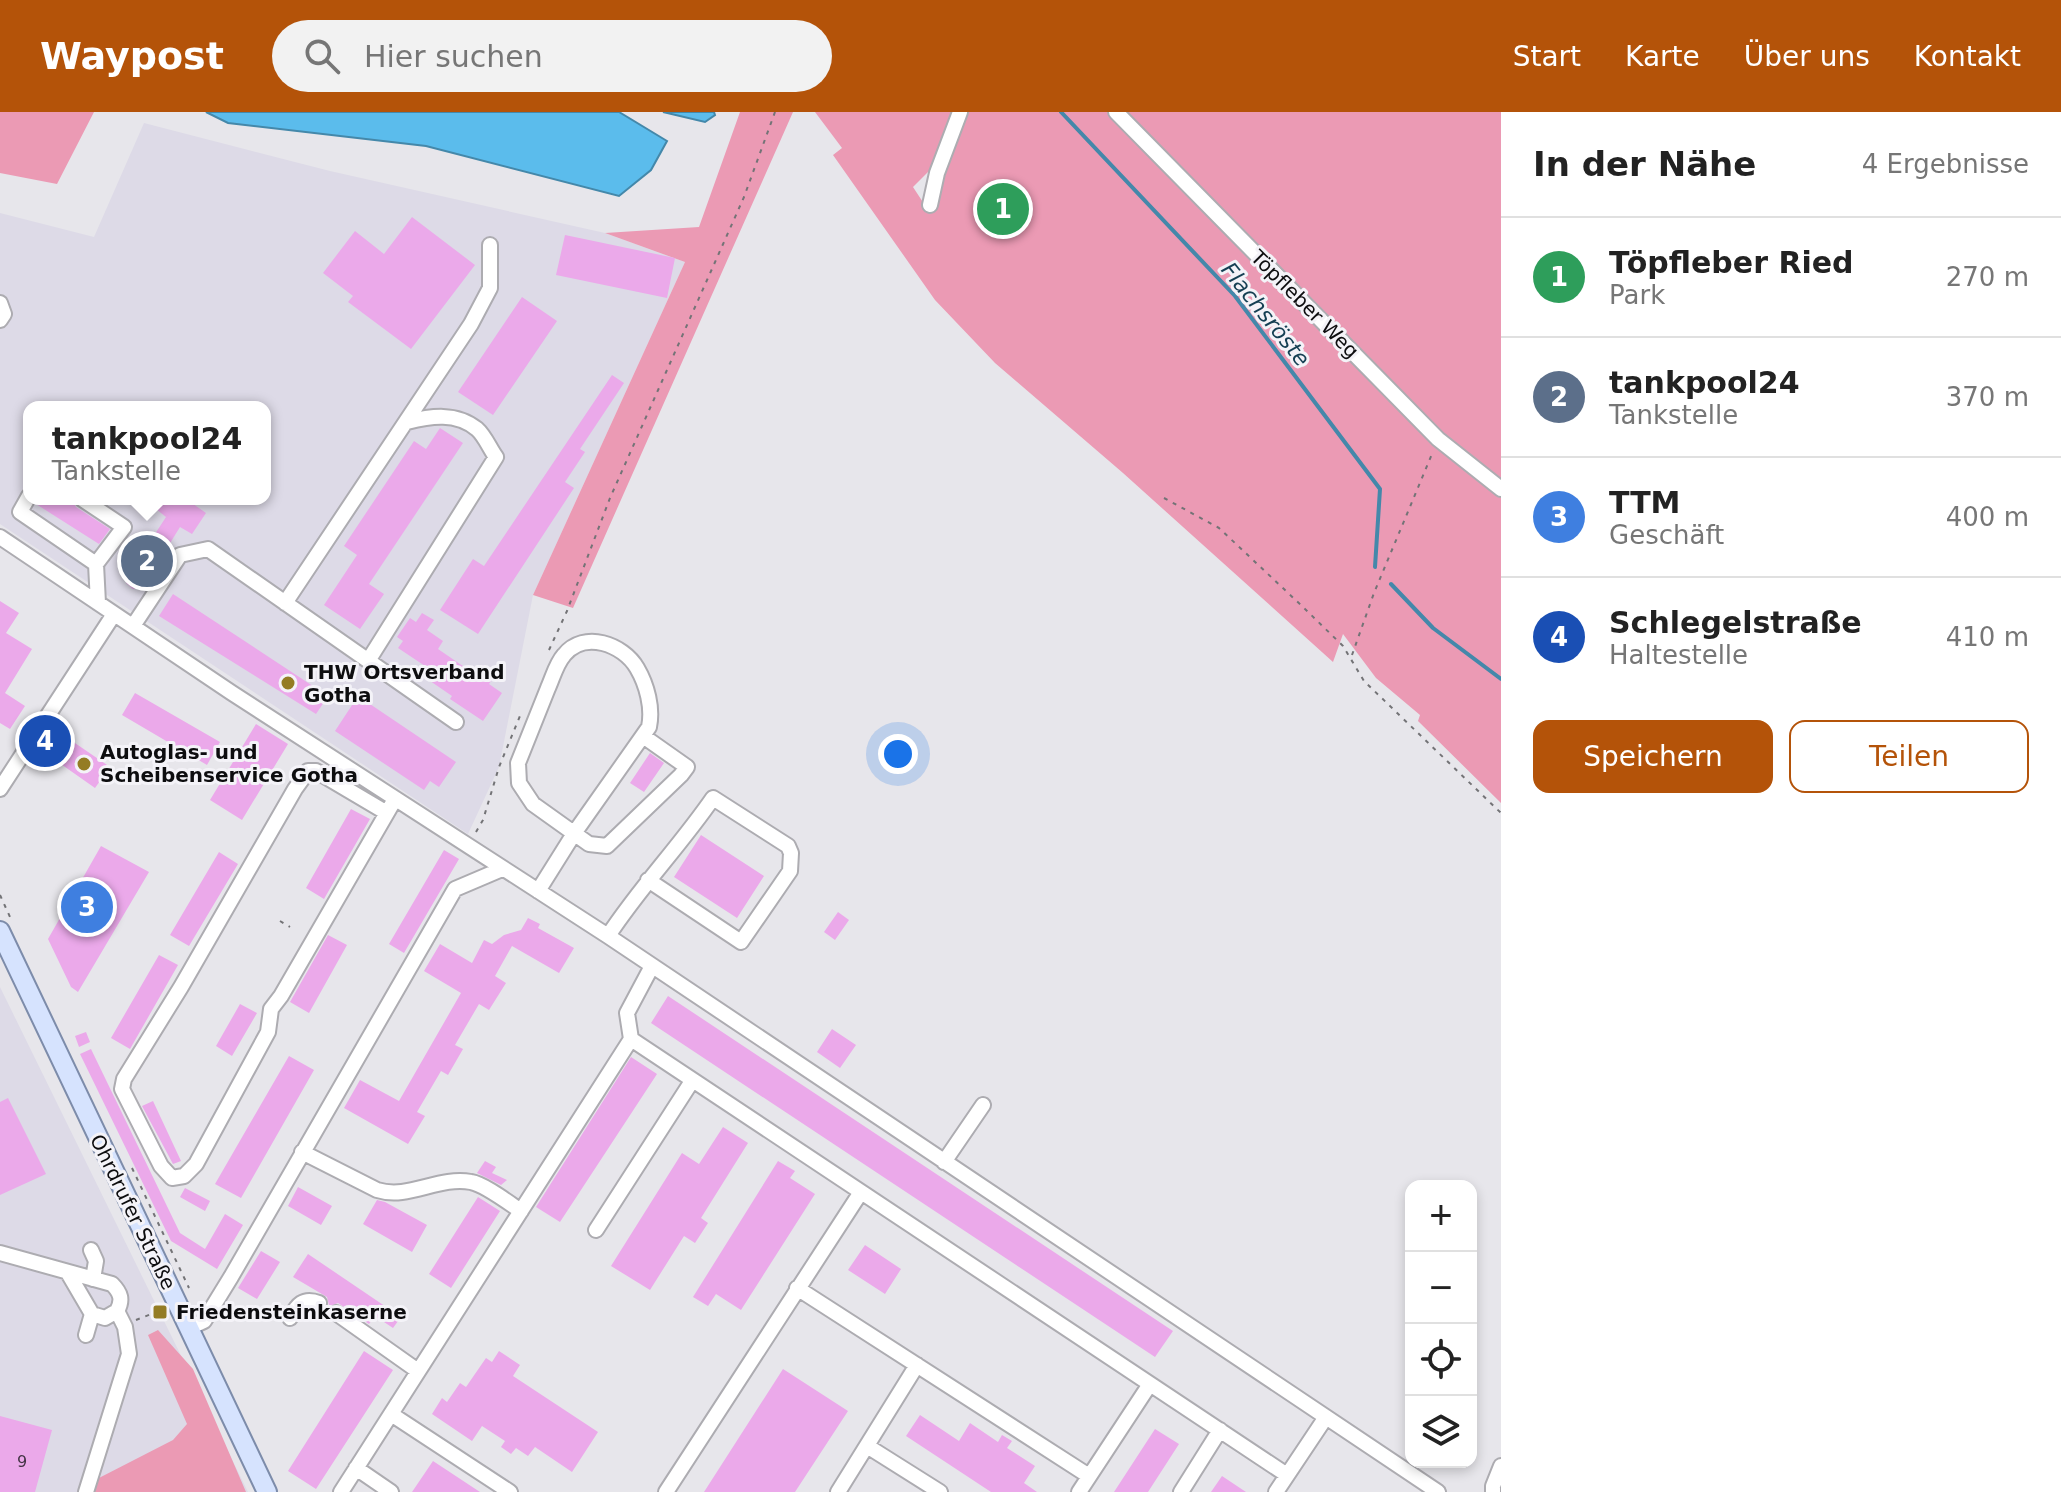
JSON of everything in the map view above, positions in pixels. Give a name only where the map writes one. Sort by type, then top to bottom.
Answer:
[{"type":"main road","name":"Ohrdrufer Straße","points":[[0,931],[267,1492]]},
{"type":"street","points":[[930,205],[937,173],[960,112]]},
{"type":"street","name":"Töpfleber Weg","points":[[1116,112],[1438,439],[1501,489]]},
{"type":"street","points":[[285,603],[471,324],[490,288],[490,245]]},
{"type":"street","points":[[0,303],[4,314],[0,320]]},
{"type":"street","points":[[368,661],[496,457],[478,430],[452,417],[433,416],[407,422]]},
{"type":"street","points":[[24,505],[20,512],[96,564]]},
{"type":"street","points":[[91,505],[124,527],[96,564],[98,603]]},
{"type":"street","points":[[0,537],[472,850],[608,936],[1438,1492]]},
{"type":"street","points":[[133,626],[180,555],[208,549],[456,722]]},
{"type":"street","points":[[1,787],[114,614]]},
{"type":"street","points":[[538,891],[575,832],[649,727],[651,716],[647,692],[636,666],[607,643],[584,642],[570,649],[558,664],[518,763],[517,777],[522,791],[533,804],[575,832],[589,844],[607,846],[687,767],[643,736]]},
{"type":"street","points":[[387,813],[316,771],[308,771],[263,842],[174,999],[124,1079],[122,1089],[161,1166],[172,1178],[184,1176],[196,1164],[268,1032],[271,1009],[281,996],[387,813],[395,799]]},
{"type":"street","points":[[608,936],[648,880],[689,833],[713,798],[788,846],[791,853],[790,871],[741,942],[648,880]]},
{"type":"street","points":[[189,1328],[204,1321],[455,889],[502,869]]},
{"type":"street","points":[[341,1492],[631,1039],[627,1013],[652,966]]},
{"type":"street","points":[[631,1039],[1287,1475]]},
{"type":"street","points":[[596,1230],[692,1081]]},
{"type":"street","points":[[944,1162],[983,1105]]},
{"type":"street","points":[[302,1152],[390,1194],[399,1195],[449,1183],[473,1182],[521,1211]]},
{"type":"street","points":[[666,1492],[861,1192]]},
{"type":"street","points":[[91,1250],[96,1261],[93,1279]]},
{"type":"street","points":[[0,1253],[112,1284],[121,1300],[120,1318],[129,1354],[86,1492]]},
{"type":"street","points":[[68,1273],[92,1314],[120,1318]]},
{"type":"street","points":[[797,1288],[1089,1476]]},
{"type":"street","points":[[290,1318],[302,1302],[319,1303]]},
{"type":"street","points":[[336,1313],[418,1371]]},
{"type":"street","points":[[86,1335],[92,1314]]},
{"type":"street","points":[[838,1492],[917,1365]]},
{"type":"street","points":[[1079,1492],[1150,1384]]},
{"type":"street","points":[[391,1414],[510,1492]]},
{"type":"street","points":[[1276,1492],[1326,1417]]},
{"type":"street","points":[[1181,1492],[1220,1430]]},
{"type":"street","points":[[867,1446],[940,1492]]},
{"type":"street","points":[[1493,1492],[1501,1466]]},
{"type":"street","points":[[356,1468],[391,1492]]},
{"type":"path","points":[[548,651],[567,611],[610,498],[744,197],[775,112]]},
{"type":"path","points":[[1351,657],[1438,439]]},
{"type":"path","points":[[1164,498],[1219,528],[1351,657],[1364,681],[1501,813]]},
{"type":"path","points":[[472,850],[499,767],[527,700]]},
{"type":"path","points":[[280,921],[290,927]]},
{"type":"path","points":[[120,1318],[178,1304]]},
{"type":"shaded area","points":[[0,112],[94,112],[57,184],[0,173]]},
{"type":"shaded area","points":[[740,112],[793,112],[573,608],[533,595],[685,262],[605,233],[699,227]]},
{"type":"shaded area","points":[[815,112],[955,112],[932,168],[913,187],[930,213],[969,112],[1501,112],[1501,803],[1418,721],[1420,715],[1376,678],[1343,634],[1333,662],[1123,473],[995,363],[935,300],[833,155],[842,148]]},
{"type":"shaded area","points":[[144,123],[330,171],[605,233],[685,262],[533,595],[499,767],[468,834],[0,524],[0,213],[94,237]]},
{"type":"shaded area","points":[[0,987],[248,1492],[0,1492]]},
{"type":"shaded area","points":[[158,1330],[193,1369],[246,1492],[93,1492],[97,1479],[173,1440],[187,1424],[148,1335]]},
{"type":"water","points":[[206,112],[619,112],[667,141],[651,170],[619,196],[426,146],[228,123]]},
{"type":"water","points":[[663,112],[714,112],[715,115],[705,122]]},
{"type":"building","points":[[412,217],[475,265],[411,349],[348,302],[353,296],[323,273],[355,231],[384,254]]},
{"type":"building","points":[[565,235],[675,258],[667,298],[556,275]]},
{"type":"building","points":[[522,297],[557,321],[493,415],[458,392]]},
{"type":"building","points":[[612,375],[624,383],[580,449],[585,452],[565,482],[574,488],[478,634],[440,610],[473,559],[484,566]]},
{"type":"building","points":[[440,428],[463,443],[369,584],[384,594],[360,629],[324,605],[357,555],[344,546],[414,441],[426,449]]},
{"type":"building","points":[[38,505],[75,505],[110,529],[99,544]]},
{"type":"building","points":[[159,505],[195,505],[206,513],[192,534],[180,527],[143,587],[133,589],[126,583],[127,577],[166,517],[156,509]]},
{"type":"building","points":[[173,594],[328,696],[316,714],[159,616]]},
{"type":"building","points":[[0,601],[19,613],[6,633],[32,649],[5,693],[25,706],[10,729],[0,723]]},
{"type":"building","points":[[422,613],[434,620],[427,630],[443,641],[438,649],[476,675],[483,665],[496,674],[489,684],[502,693],[483,721],[420,674],[425,666],[398,648],[403,641],[397,637],[410,618],[416,622]]},
{"type":"building","points":[[135,693],[220,742],[207,765],[122,715]]},
{"type":"building","points":[[358,696],[456,762],[439,787],[430,781],[424,790],[335,731]]},
{"type":"building","points":[[256,724],[288,744],[242,820],[210,800]]},
{"type":"building","name":"Autoglas- und Scheibenservice Gotha","points":[[72,741],[110,767],[95,788],[58,762]]},
{"type":"building","points":[[650,753],[664,763],[644,792],[630,783]]},
{"type":"building","points":[[351,809],[370,819],[324,899],[306,888]]},
{"type":"building","points":[[701,835],[764,876],[737,918],[674,877]]},
{"type":"building","points":[[101,846],[149,872],[78,992],[71,987],[48,939]]},
{"type":"building","points":[[444,850],[459,859],[404,953],[389,944]]},
{"type":"building","points":[[219,852],[238,864],[189,946],[170,935]]},
{"type":"building","points":[[838,912],[849,920],[835,940],[824,932]]},
{"type":"building","points":[[528,918],[540,924],[538,928],[574,948],[559,973],[512,946],[495,976],[506,983],[489,1010],[479,1004],[455,1045],[463,1049],[448,1075],[441,1071],[417,1112],[425,1116],[408,1144],[344,1108],[360,1080],[399,1101],[461,993],[424,971],[440,944],[472,963],[484,940],[492,944],[504,935],[521,930]]},
{"type":"building","points":[[328,935],[347,945],[309,1013],[290,1002]]},
{"type":"building","points":[[159,955],[178,965],[130,1049],[111,1038]]},
{"type":"building","points":[[668,996],[1173,1331],[1155,1357],[651,1023]]},
{"type":"building","points":[[240,1004],[257,1013],[232,1056],[216,1046]]},
{"type":"building","points":[[832,1029],[856,1045],[840,1068],[817,1052]]},
{"type":"building","points":[[86,1032],[90,1042],[79,1047],[75,1036]]},
{"type":"building","points":[[91,1049],[180,1233],[205,1249],[225,1214],[243,1225],[217,1269],[171,1241],[80,1054]]},
{"type":"building","points":[[289,1056],[314,1070],[241,1198],[215,1184]]},
{"type":"building","points":[[631,1057],[657,1074],[560,1222],[536,1207]]},
{"type":"building","points":[[8,1098],[46,1174],[0,1195],[0,1102]]},
{"type":"building","points":[[153,1101],[181,1161],[173,1164],[142,1106]]},
{"type":"building","points":[[723,1127],[748,1143],[701,1218],[708,1223],[695,1243],[684,1236],[650,1290],[611,1266],[682,1153],[699,1164]]},
{"type":"building","points":[[485,1161],[496,1167],[492,1173],[507,1180],[501,1185],[477,1173]]},
{"type":"building","points":[[778,1161],[795,1171],[790,1178],[815,1194],[741,1310],[716,1294],[708,1306],[693,1297]]},
{"type":"building","points":[[298,1187],[332,1206],[321,1225],[288,1206]]},
{"type":"building","points":[[185,1188],[210,1201],[205,1211],[180,1197]]},
{"type":"building","points":[[478,1197],[500,1211],[451,1288],[429,1274]]},
{"type":"building","points":[[377,1200],[427,1225],[412,1252],[363,1224]]},
{"type":"building","points":[[865,1245],[901,1269],[885,1294],[848,1270]]},
{"type":"building","points":[[261,1251],[280,1262],[257,1299],[238,1288]]},
{"type":"building","points":[[308,1254],[401,1317],[393,1328],[375,1316],[369,1324],[338,1303],[328,1307],[326,1314],[323,1312],[329,1305],[327,1297],[293,1277]]},
{"type":"building","points":[[364,1351],[393,1370],[316,1489],[288,1471]]},
{"type":"building","points":[[499,1351],[520,1365],[513,1376],[598,1432],[572,1472],[535,1447],[528,1456],[516,1448],[511,1454],[501,1447],[505,1441],[482,1426],[472,1441],[432,1414],[442,1398],[447,1402],[460,1383],[466,1387],[486,1358],[492,1362]]},
{"type":"building","points":[[783,1369],[848,1411],[795,1492],[704,1492]]},
{"type":"building","points":[[920,1415],[959,1441],[970,1423],[998,1442],[1002,1435],[1012,1441],[1007,1448],[1035,1466],[1024,1483],[1037,1492],[991,1492],[906,1436]]},
{"type":"building","points":[[0,1416],[52,1430],[35,1492],[0,1492]]},
{"type":"building","points":[[1155,1429],[1179,1444],[1148,1492],[1114,1492]]},
{"type":"building","points":[[433,1461],[480,1492],[412,1492]]},
{"type":"building","points":[[1222,1476],[1246,1492],[1211,1492]]},
{"type":"waterway","name":"Flachsröste","points":[[1061,112],[1235,296],[1380,489],[1375,567]]},
{"type":"waterway","name":"Flachsröste","points":[[1391,584],[1433,628],[1501,679]]},
{"type":"place","name":"Töpfleber Ried","points":[[1003,209]]},
{"type":"place","name":"tankpool24","points":[[147,561]]},
{"type":"place","name":"THW Ortsverband Gotha","points":[[288,683]]},
{"type":"place","name":"Schlegelstraße","points":[[45,741]]},
{"type":"place","name":"Autoglas- und Scheibenservice Gotha","points":[[84,764]]},
{"type":"place","name":"TTM","points":[[87,907]]},
{"type":"place","name":"Friedensteinkaserne","points":[[160,1312]]}]
